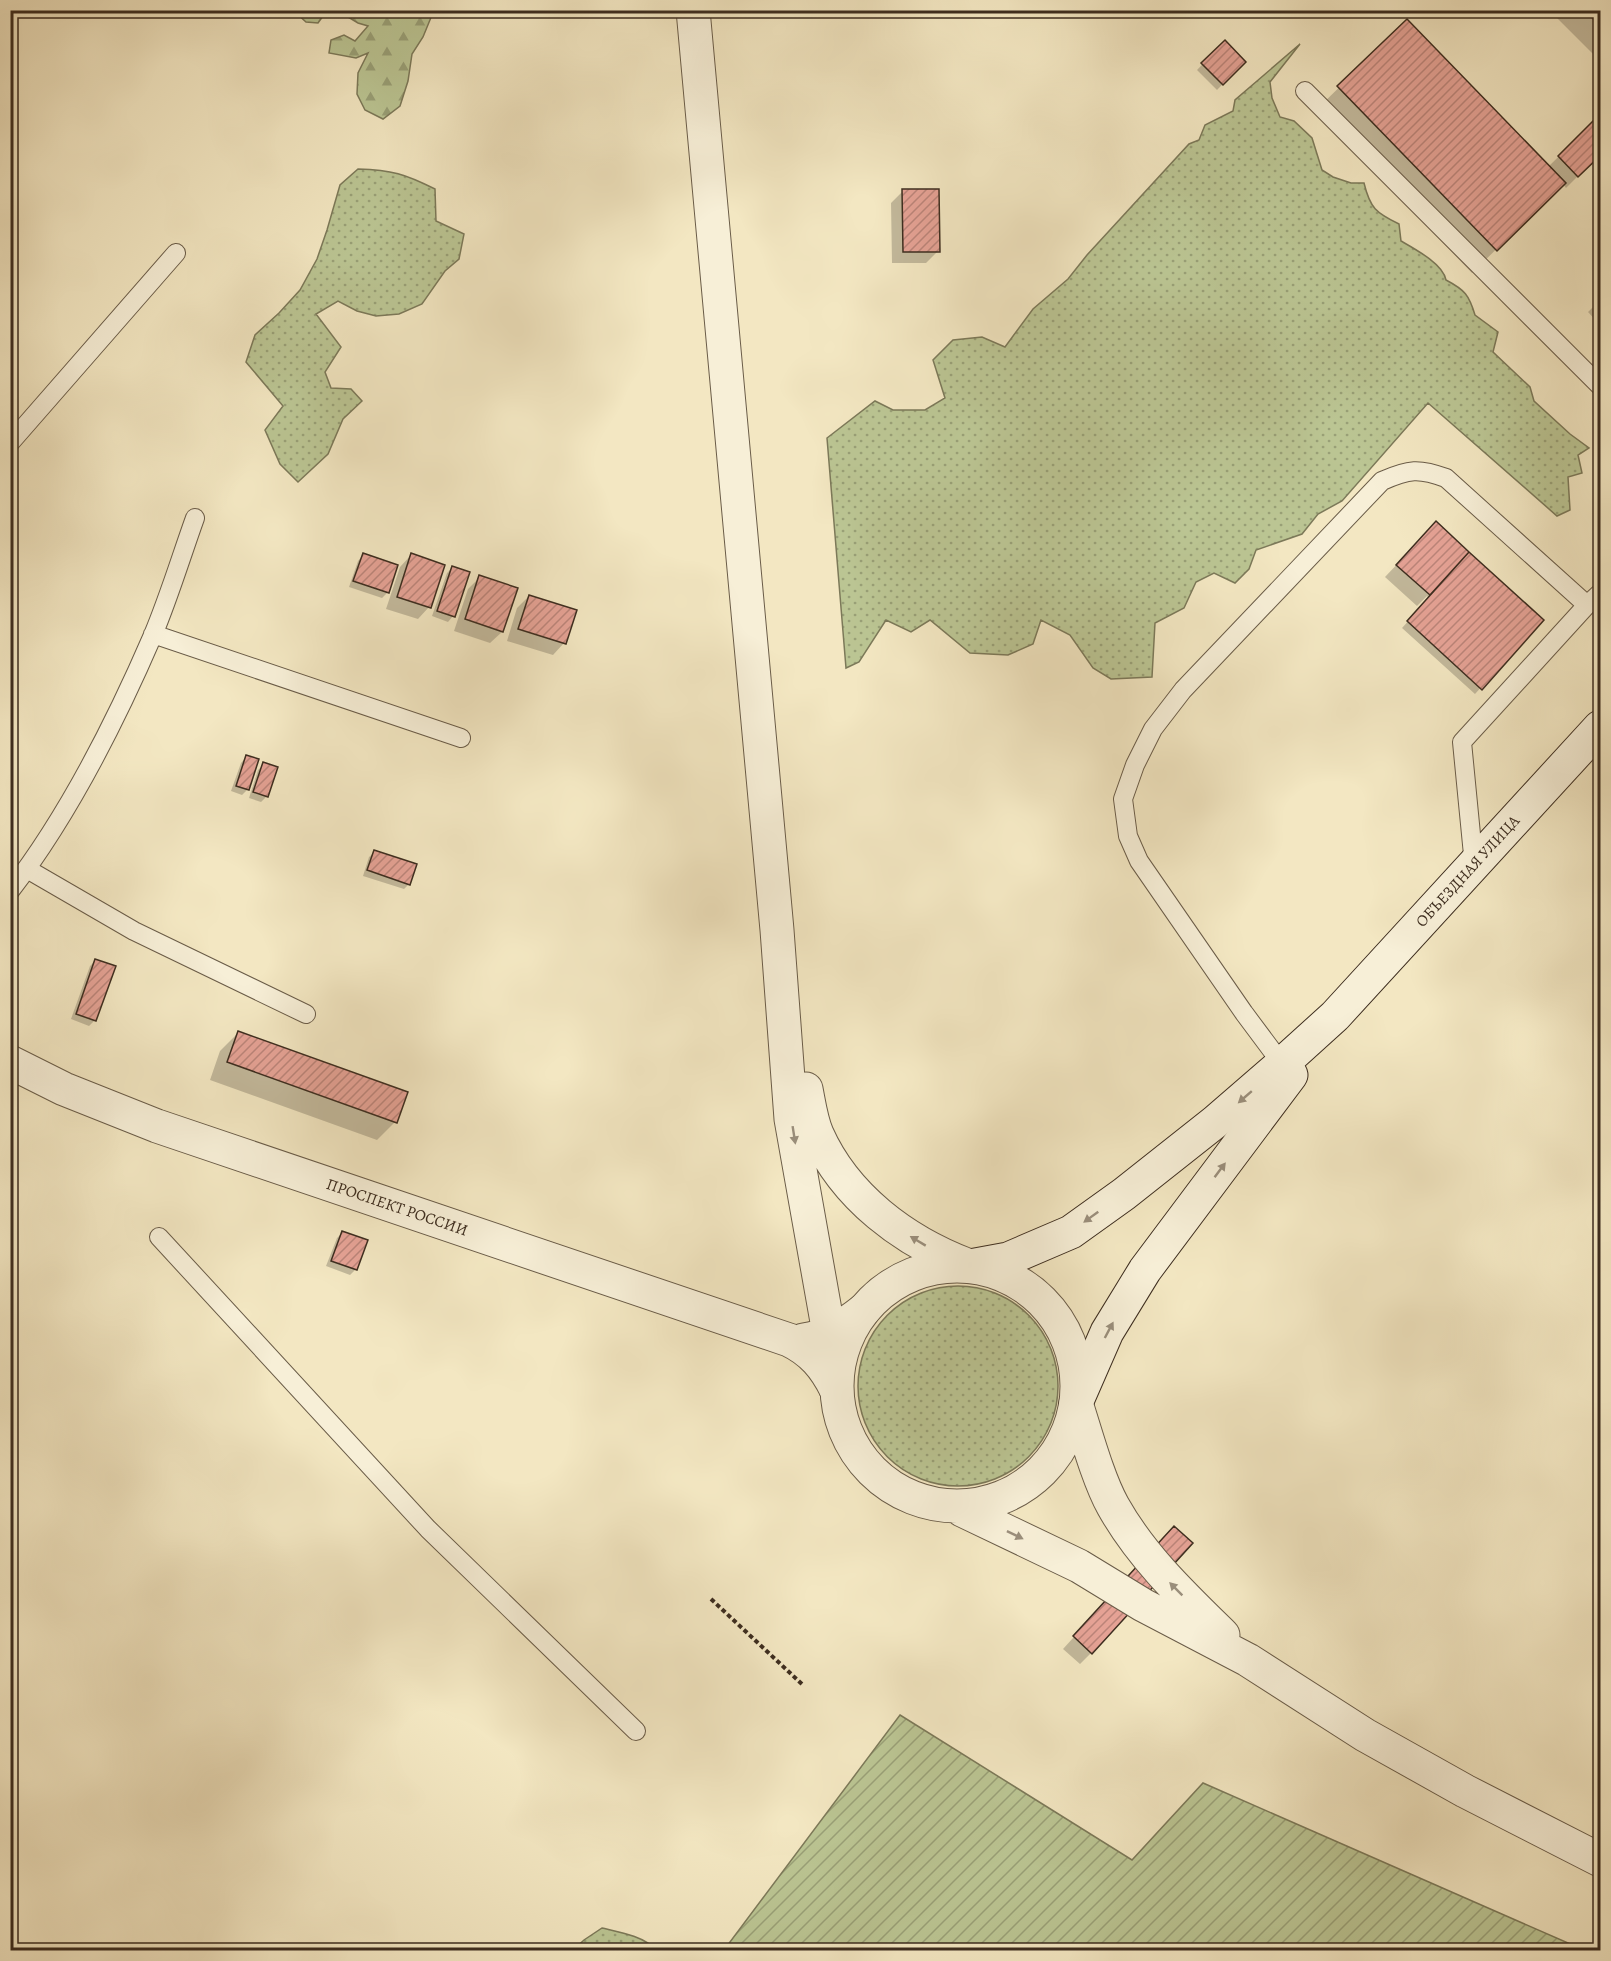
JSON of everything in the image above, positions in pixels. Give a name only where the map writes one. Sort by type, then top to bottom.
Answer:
[{"type":"street","points":[[693,10],[777,930],[791,1119],[829,1333],[839,1413],[847,1436],[859,1456],[874,1474],[893,1489],[915,1499],[962,1510],[1079,1566],[1143,1605],[1248,1660],[1365,1735],[1466,1791],[1600,1860]]},
{"type":"street","name":"ОБЪЕЗДНАЯ УЛИЦА","points":[[1335,1016],[1600,727]]},
{"type":"street","points":[[777,930],[811,1116],[816,1133],[842,1176],[879,1215],[928,1248],[970,1266],[991,1270],[1011,1278],[1029,1290],[1052,1312],[1068,1340],[1077,1382],[1076,1403],[1071,1426],[1060,1448],[1046,1467],[1028,1483],[1007,1495],[962,1510]]},
{"type":"street","points":[[789,1340],[809,1339],[829,1333],[848,1323],[889,1286],[911,1274],[936,1267],[970,1266],[1008,1259],[1034,1250],[1071,1232],[1124,1194],[1215,1122],[1335,1016]]},
{"type":"street","points":[[1248,1660],[1167,1581],[1112,1505],[1076,1403],[1107,1332],[1145,1270],[1335,1016]]},
{"type":"street","name":"ПРОСПЕКТ РОССИИ","points":[[10,1062],[64,1089],[158,1126],[789,1340]]},
{"type":"street","points":[[836,1389],[837,1372],[846,1339],[864,1310]]},
{"type":"street","points":[[789,1340],[811,1353],[826,1371],[836,1389]]},
{"type":"lane","points":[[1305,92],[1600,386]]},
{"type":"lane","points":[[10,443],[176,253]]},
{"type":"lane","points":[[1282,1064],[1139,861],[1128,836],[1123,799],[1135,765],[1153,729],[1183,690],[1382,481],[1401,472],[1425,470],[1446,478],[1594,599],[1462,742],[1474,865]]},
{"type":"lane","points":[[10,891],[27,869],[89,770],[153,634],[195,518]]},
{"type":"lane","points":[[153,634],[461,738]]},
{"type":"lane","points":[[27,869],[134,931],[306,1014]]},
{"type":"lane","points":[[159,1237],[428,1529],[636,1731]]},
{"type":"path","points":[[711,1599],[804,1686]]},
{"type":"green space","points":[[294,11],[341,11],[326,12],[318,23],[306,22]]},
{"type":"green space","points":[[347,11],[428,11],[432,15],[423,37],[412,54],[408,81],[400,106],[383,119],[365,110],[357,94],[358,73],[368,53],[356,58],[329,53],[331,40],[344,35],[355,41],[368,26],[348,17]]},
{"type":"green space","points":[[1300,44],[1270,82],[1272,98],[1280,117],[1294,121],[1312,138],[1322,170],[1333,177],[1351,183],[1364,183],[1375,209],[1399,224],[1401,241],[1440,268],[1446,280],[1458,287],[1471,302],[1475,315],[1498,332],[1493,352],[1530,387],[1534,401],[1589,448],[1578,455],[1582,473],[1568,477],[1570,510],[1557,516],[1428,403],[1342,501],[1318,514],[1302,534],[1256,550],[1249,569],[1235,583],[1214,573],[1196,582],[1184,608],[1155,623],[1152,677],[1111,679],[1093,668],[1070,635],[1041,620],[1033,644],[1008,655],[970,653],[930,620],[911,632],[886,620],[859,662],[846,668],[827,438],[875,401],[893,410],[925,410],[945,398],[933,360],[953,340],[982,337],[1005,347],[1033,309],[1068,279],[1087,255],[1189,144],[1199,140],[1205,125],[1233,111],[1235,100]]},
{"type":"green space","points":[[358,169],[398,174],[435,189],[436,221],[464,234],[459,259],[445,271],[422,304],[399,314],[376,316],[357,311],[338,301],[316,314],[341,347],[325,372],[331,388],[351,389],[362,401],[343,419],[328,454],[298,482],[280,464],[265,430],[283,406],[246,362],[255,335],[300,290],[317,259],[340,185]]},
{"type":"green space","points":[[948,1286],[968,1286],[1005,1297],[1022,1308],[1036,1322],[1051,1348],[1058,1376],[1054,1415],[1047,1433],[1036,1450],[1022,1464],[1005,1475],[987,1482],[968,1486],[948,1486],[911,1475],[894,1464],[880,1450],[869,1433],[862,1415],[858,1396],[858,1376],[869,1339],[880,1322],[894,1308],[911,1297],[929,1290]]},
{"type":"green space","points":[[900,1715],[1132,1860],[1203,1783],[1584,1950],[724,1950]]},
{"type":"green space","points":[[602,1928],[638,1938],[656,1950],[573,1950]]},
{"type":"building","points":[[1585,10],[1600,10],[1600,26]]},
{"type":"building","points":[[1407,19],[1566,183],[1497,251],[1337,86]]},
{"type":"building","points":[[1225,40],[1246,62],[1223,85],[1201,63]]},
{"type":"building","points":[[1600,114],[1600,156],[1578,177],[1558,156]]},
{"type":"building","points":[[902,189],[939,189],[940,252],[903,252]]},
{"type":"building","points":[[1436,521],[1469,552],[1430,595],[1396,565]]},
{"type":"building","points":[[1469,552],[1544,620],[1482,690],[1407,621]]},
{"type":"building","points":[[363,553],[398,565],[389,593],[353,581]]},
{"type":"building","points":[[411,553],[445,565],[431,608],[397,597]]},
{"type":"building","points":[[452,566],[470,572],[455,617],[437,611]]},
{"type":"building","points":[[479,575],[518,588],[503,632],[465,619]]},
{"type":"building","points":[[529,595],[577,610],[566,644],[518,629]]},
{"type":"building","points":[[246,755],[259,759],[249,790],[236,786]]},
{"type":"building","points":[[263,762],[278,767],[268,797],[253,792]]},
{"type":"building","points":[[374,850],[417,864],[410,885],[367,870]]},
{"type":"building","points":[[95,959],[116,966],[96,1021],[76,1014]]},
{"type":"building","points":[[238,1031],[408,1092],[397,1123],[227,1062]]},
{"type":"building","points":[[342,1231],[368,1240],[357,1270],[331,1261]]},
{"type":"building","points":[[1174,1526],[1193,1543],[1092,1654],[1073,1636]]}]
